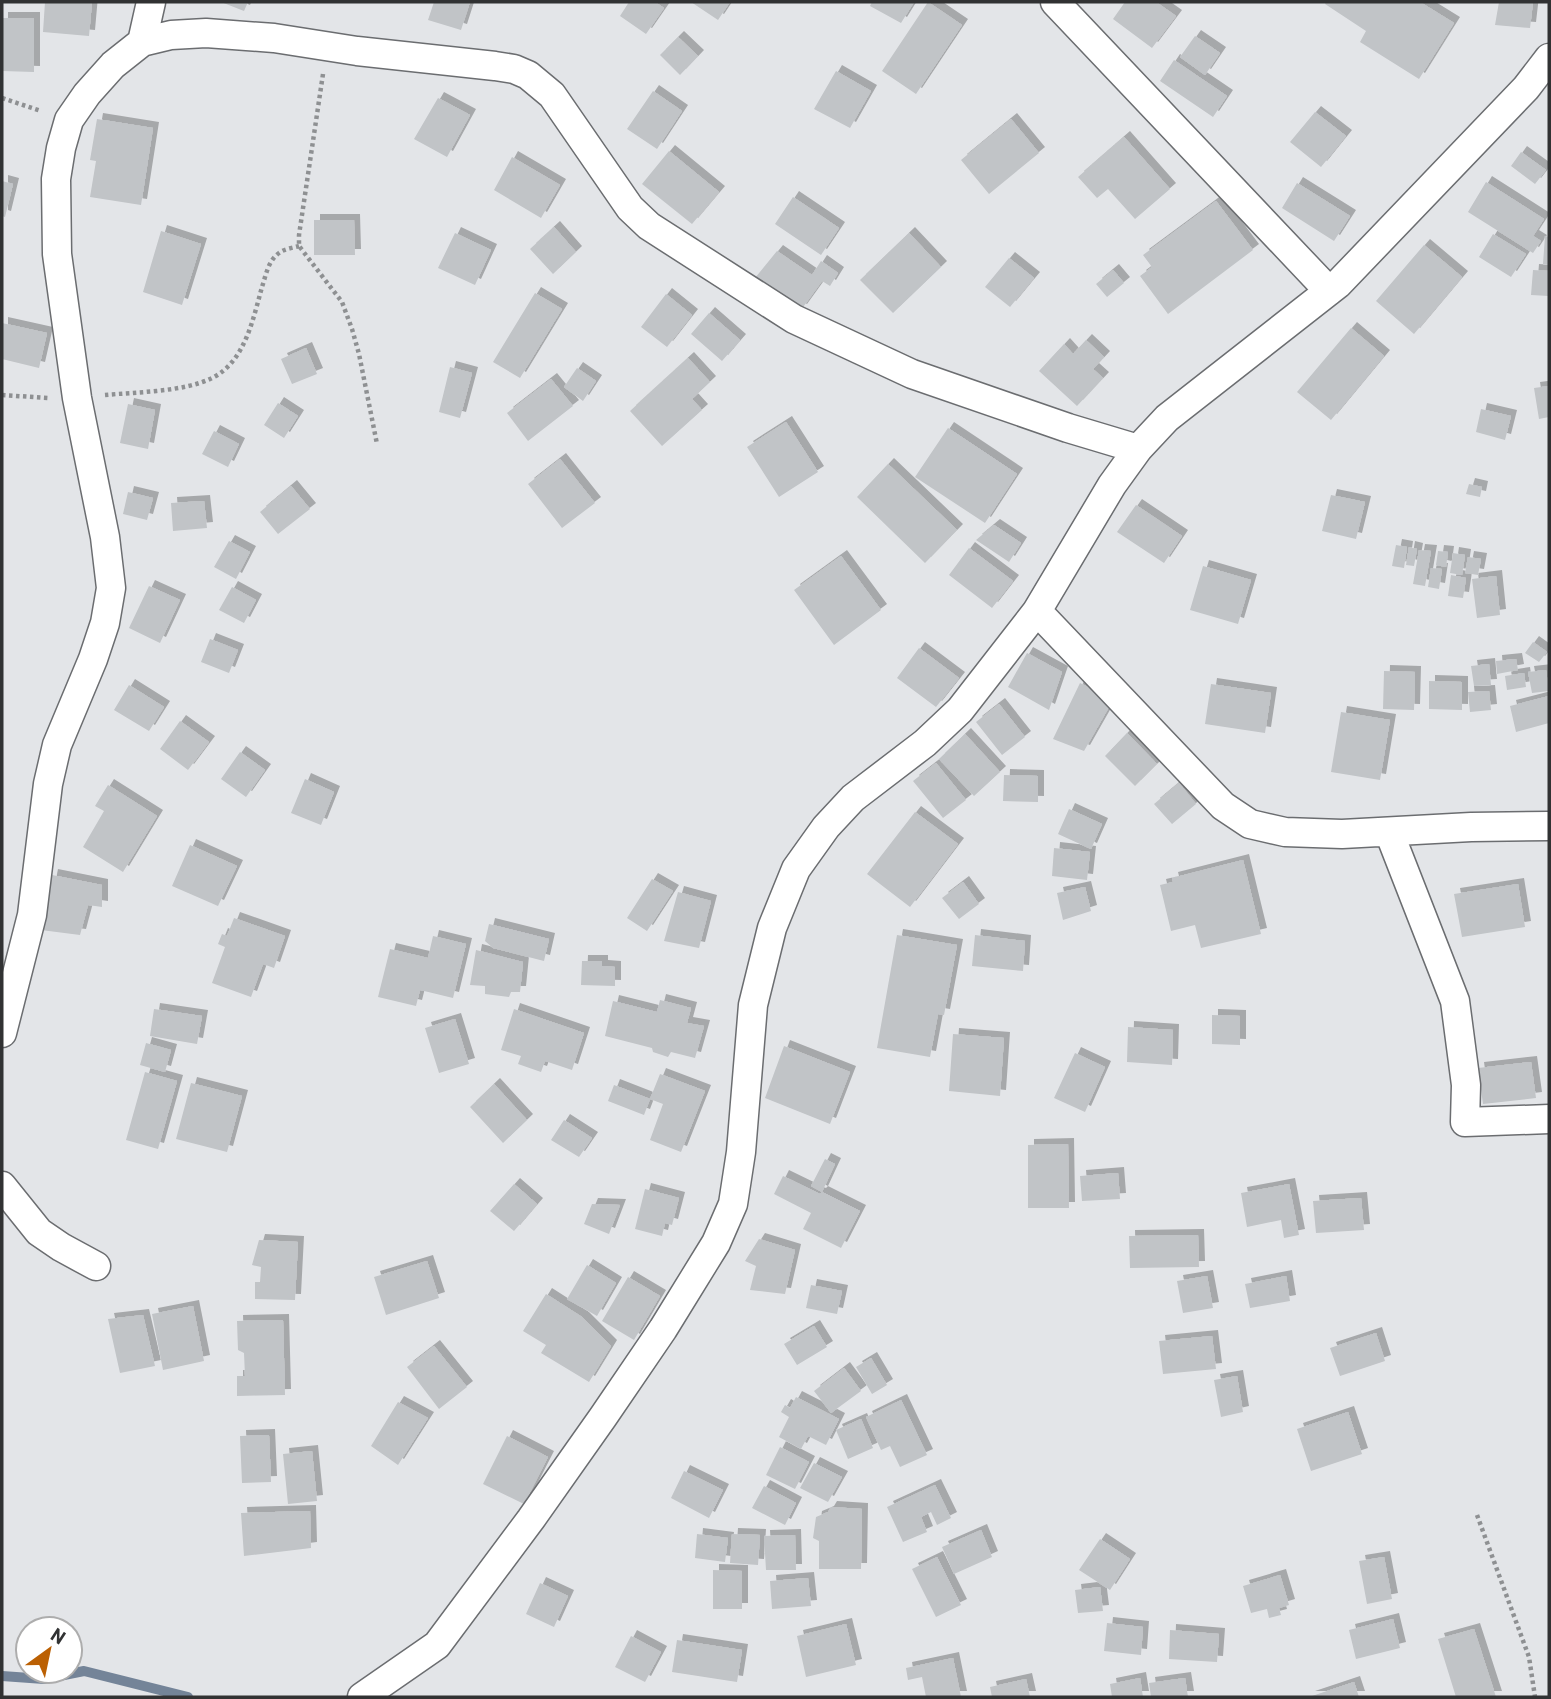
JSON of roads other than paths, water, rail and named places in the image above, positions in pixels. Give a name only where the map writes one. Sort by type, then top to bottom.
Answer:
[{"type":"street","points":[[142,42],[152,2]]},
{"type":"street","points":[[1055,2],[1329,291]]},
{"type":"street","points":[[2,1033],[32,915],[48,784],[57,745],[101,635],[111,587],[105,537],[77,398],[57,254],[56,179],[69,120],[87,94],[113,65],[142,42],[171,35],[206,33],[274,38],[357,51],[514,69],[528,75],[552,95],[630,208],[649,226],[794,319],[912,374],[1068,428],[1138,449]]},
{"type":"street","points":[[362,1697],[437,1645],[603,1417],[663,1329],[716,1243],[733,1204],[741,1152],[753,1005],[772,928],[796,869],[826,827],[853,798],[925,743],[960,710],[1037,611],[1112,485],[1138,449],[1167,418],[1329,291],[1526,88],[1549,58]]},
{"type":"street","points":[[1037,611],[1223,806],[1250,824],[1286,832],[1342,834],[1549,826]]},
{"type":"street","points":[[1389,832],[1455,1002],[1466,1085],[1465,1122],[1549,1119]]},
{"type":"street","points":[[2,1186],[39,1232],[96,1266]]},
{"type":"waterway","points":[[2,1676],[44,1679],[84,1671],[188,1697]]}]
